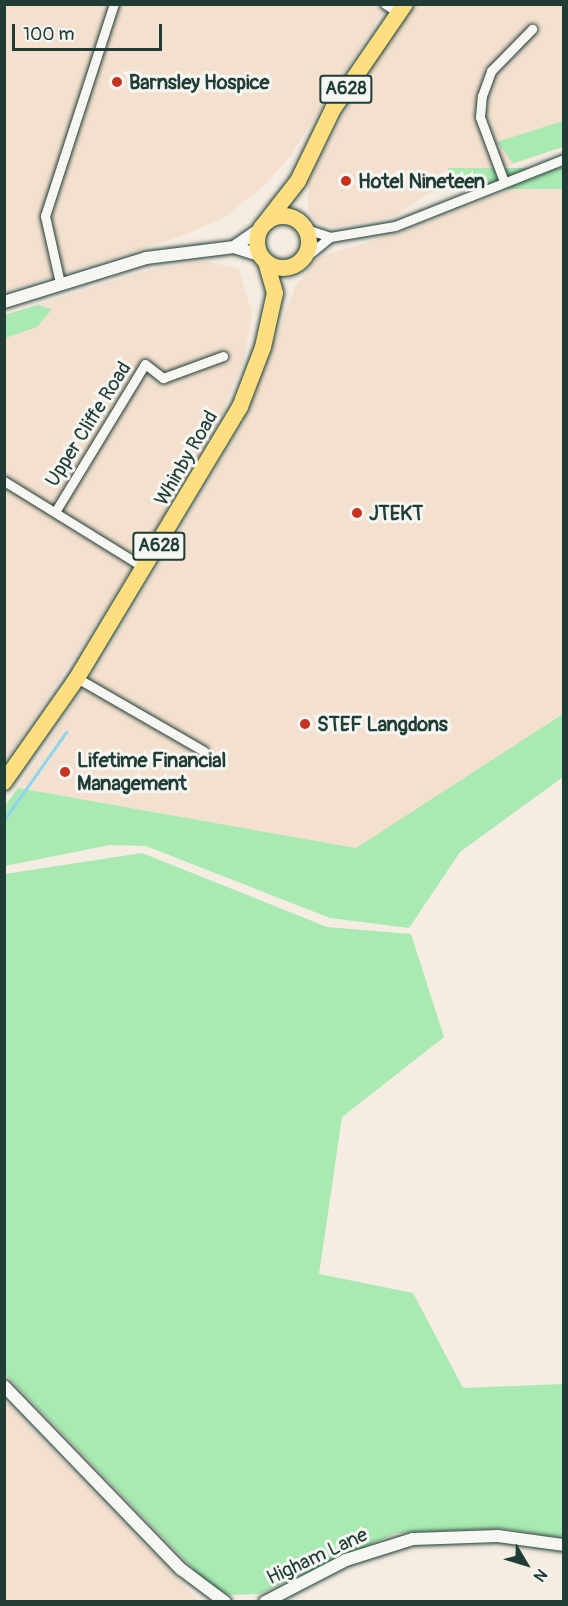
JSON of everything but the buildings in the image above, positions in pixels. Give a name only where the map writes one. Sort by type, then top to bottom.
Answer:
[{"type":"highway","name":"A628","points":[[263,259],[263,226],[298,181],[333,109],[396,7]]},
{"type":"highway","name":"A628","points":[[298,181],[304,227],[309,243],[299,262]]},
{"type":"highway","points":[[263,226],[286,216],[304,227]]},
{"type":"highway","points":[[263,259],[282,268],[299,262]]},
{"type":"highway","name":"Whinby Road","points":[[263,259],[275,292]]},
{"type":"highway","name":"Whinby Road","points":[[4,782],[77,678],[240,407],[263,347],[275,292],[299,262]]},
{"type":"street","points":[[60,284],[45,216],[97,42],[114,4]]},
{"type":"street","points":[[503,179],[480,117],[482,96],[491,71],[532,29]]},
{"type":"street","points":[[299,262],[330,237],[395,225],[503,179],[564,159]]},
{"type":"street","points":[[4,302],[146,258],[234,247],[263,226]]},
{"type":"street","points":[[304,227],[330,237]]},
{"type":"street","points":[[234,247],[263,259]]},
{"type":"street","name":"Upper Cliffe Road","points":[[55,512],[145,364],[163,378],[223,356]]},
{"type":"street","points":[[4,494],[7,482]]},
{"type":"street","name":"Upper Cliffe Road","points":[[7,482],[145,568]]},
{"type":"street","points":[[77,678],[204,751]]},
{"type":"street","points":[[4,1386],[181,1569],[225,1602]]},
{"type":"street","name":"Higham Lane","points":[[265,1602],[346,1560],[413,1539],[498,1536],[564,1545]]},
{"type":"shaded area","points":[[4,5],[387,5],[291,155],[266,184],[225,217],[185,235],[5,291]]},
{"type":"shaded area","points":[[414,5],[563,5],[563,147],[426,195],[393,217],[333,227],[316,221],[308,209],[309,180],[363,78]]},
{"type":"shaded area","points":[[559,170],[564,181],[563,714],[356,848],[18,788],[99,665],[243,424],[295,287],[319,257],[408,230]]},
{"type":"shaded area","points":[[205,261],[239,269],[252,313],[244,359],[217,425],[136,562],[5,762],[5,315],[149,270]]},
{"type":"shaded area","points":[[4,1401],[6,1402],[199,1601],[5,1601]]},
{"type":"green space","points":[[563,121],[563,147],[513,163],[497,142]]},
{"type":"green space","points":[[448,168],[563,168],[563,189],[448,189]]},
{"type":"green space","points":[[37,305],[52,309],[37,327],[5,338],[5,315]]},
{"type":"green space","points":[[563,714],[563,777],[460,852],[409,928],[330,918],[146,846],[110,845],[5,866],[5,806],[18,788],[356,848]]},
{"type":"green space","points":[[142,853],[327,927],[411,934],[444,1037],[342,1117],[319,1274],[413,1293],[463,1388],[563,1384],[563,1538],[502,1528],[396,1533],[259,1594],[229,1595],[209,1585],[5,1374],[5,874]]},
{"type":"waterway","points":[[4,820],[66,732]]},
{"type":"place","name":"Barnsley Hospice","points":[[117,82]]},
{"type":"place","name":"Hotel Nineteen","points":[[346,181]]},
{"type":"place","name":"JTEKT","points":[[357,513]]},
{"type":"place","name":"STEF Langdons","points":[[305,724]]},
{"type":"place","name":"Lifetime Financial Management","points":[[65,772]]}]
